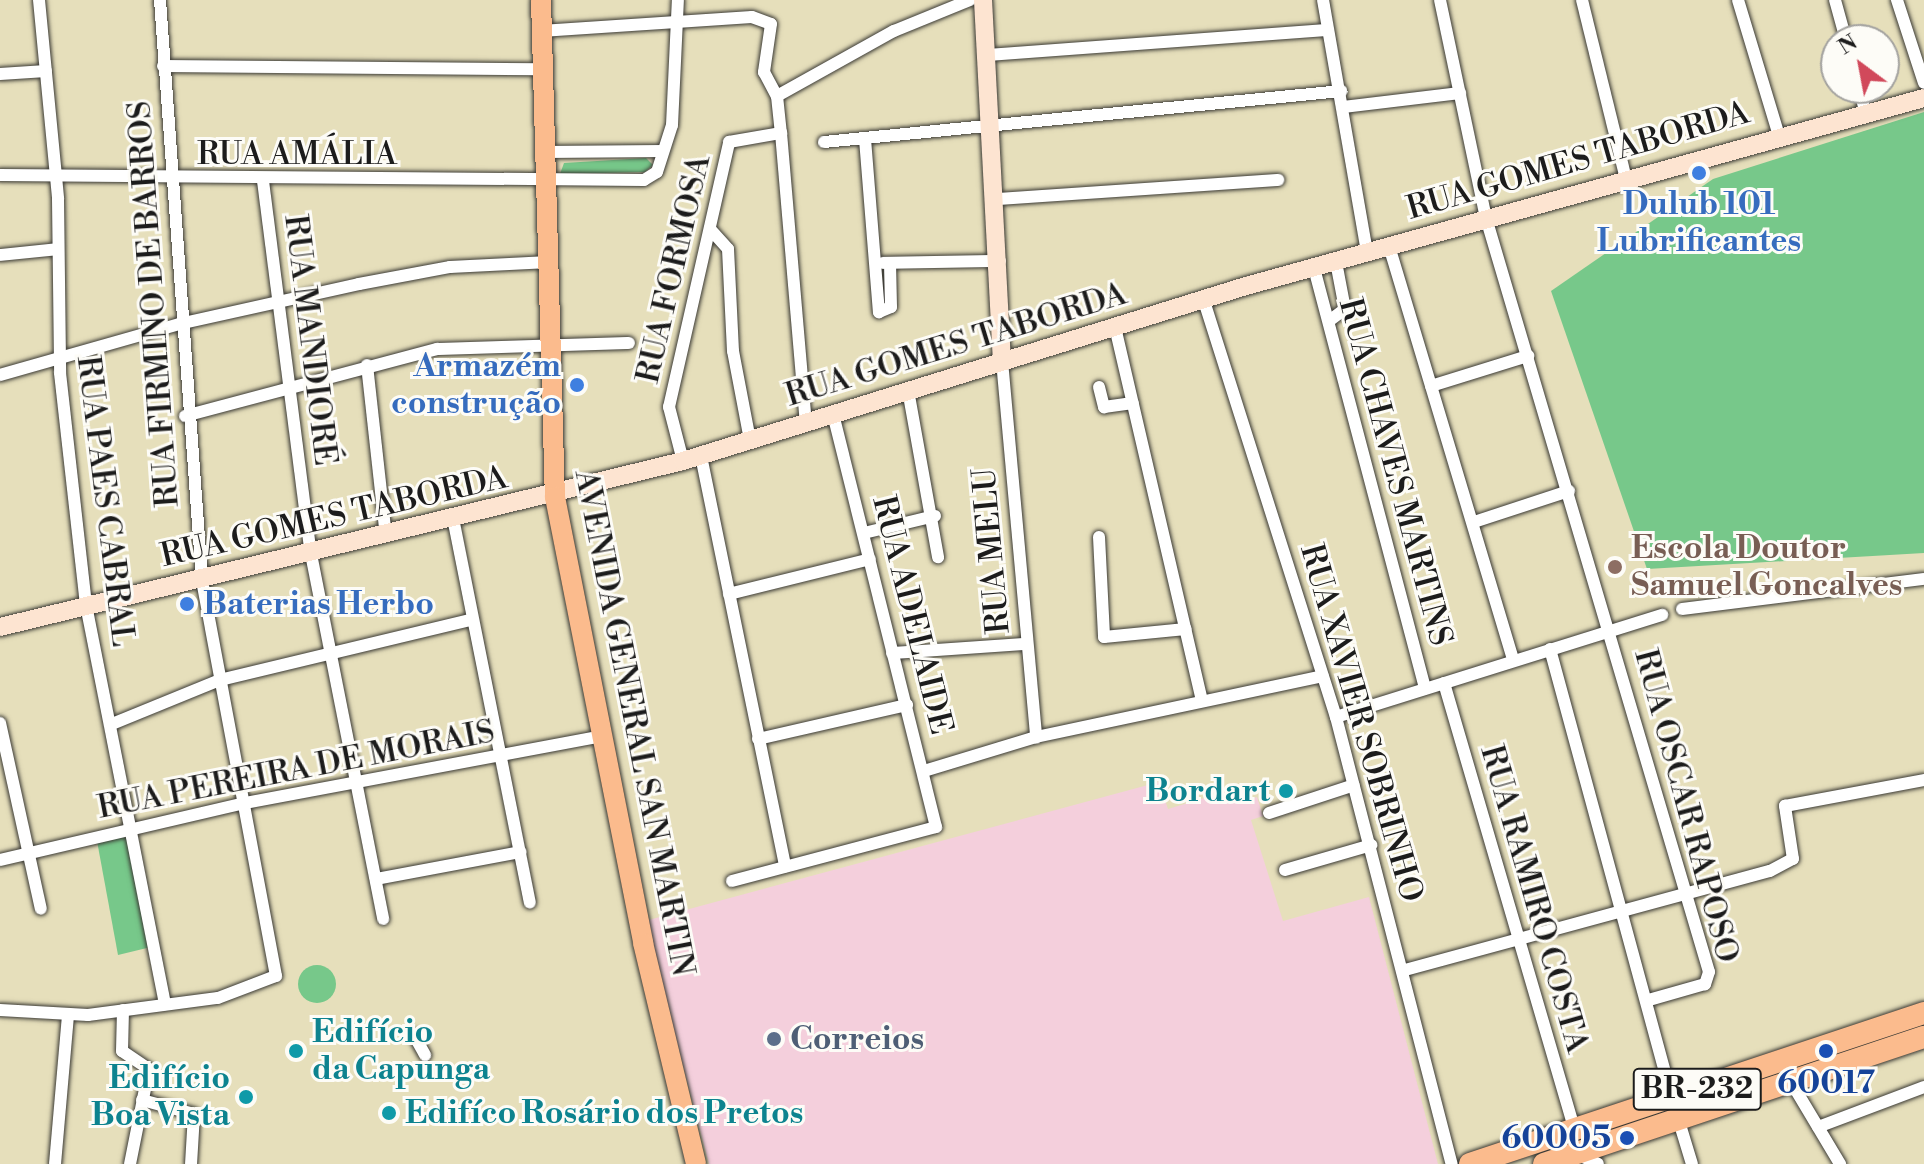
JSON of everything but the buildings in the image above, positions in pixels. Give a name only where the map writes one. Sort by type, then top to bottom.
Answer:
[{"type":"highway","name":"BR-232","points":[[1544,1164],[1577,1154],[1675,1108],[1924,1013]]},
{"type":"highway","name":"BR-232","points":[[1470,1164],[1574,1129],[1791,1082],[1924,1037]]},
{"type":"main road","name":"AVENIDA GENERAL SAN MARTIN","points":[[541,0],[555,497],[603,736],[696,1164]]},
{"type":"main road","points":[[983,0],[997,199],[1002,361]]},
{"type":"main road","name":"RUA GOMES TABORDA","points":[[0,627],[555,497],[692,459],[1002,361],[1389,246],[1924,98]]},
{"type":"street","name":"RUA PAES CABRAL","points":[[39,0],[54,175],[59,357],[86,605],[133,828],[165,1004]]},
{"type":"street","name":"RUA FIRMINO DE BARROS","points":[[160,0],[185,416],[202,579],[245,803],[273,981],[165,1004]]},
{"type":"street","points":[[544,152],[663,151],[672,125],[678,0]]},
{"type":"street","points":[[777,96],[894,31],[970,0]]},
{"type":"street","points":[[1323,0],[1367,253]]},
{"type":"street","name":"RUA OSCAR RAPOSO","points":[[1440,0],[1486,218],[1612,631],[1710,979],[1649,1000]]},
{"type":"street","points":[[1582,0],[1626,179]]},
{"type":"street","points":[[1738,0],[1779,136]]},
{"type":"street","points":[[1835,0],[1842,24]]},
{"type":"street","points":[[1897,0],[1924,83]]},
{"type":"street","points":[[541,31],[679,26],[752,17],[772,27],[764,72],[777,96],[806,422]]},
{"type":"street","points":[[987,55],[1327,30]]},
{"type":"street","points":[[163,66],[541,69]]},
{"type":"street","points":[[0,74],[46,71]]},
{"type":"street","points":[[824,142],[992,130],[1341,91]]},
{"type":"street","points":[[1343,107],[1460,93]]},
{"type":"street","points":[[1863,104],[1866,114]]},
{"type":"street","name":"RUA FORMOSA","points":[[781,133],[731,139],[669,407],[692,459],[729,594],[785,866]]},
{"type":"street","points":[[865,139],[879,312],[891,307],[890,263]]},
{"type":"street","name":"RUA AMÁLIA","points":[[0,175],[263,181],[644,180],[657,172],[663,151]]},
{"type":"street","points":[[997,199],[1278,180]]},
{"type":"street","name":"RUA MANDIORÉ","points":[[263,181],[281,302],[311,554],[383,919]]},
{"type":"street","points":[[710,229],[728,249],[733,351],[750,440]]},
{"type":"street","points":[[1389,246],[1513,660]]},
{"type":"street","points":[[0,255],[58,249]]},
{"type":"street","points":[[873,263],[1000,261]]},
{"type":"street","points":[[0,375],[179,324],[450,267],[549,262]]},
{"type":"street","points":[[1329,321],[1345,309],[1336,262]]},
{"type":"street","name":"RUA CHAVES MARTINS","points":[[1314,268],[1425,689]]},
{"type":"street","name":"RUA XAVIER SOBRINHO","points":[[1204,301],[1336,717],[1405,970],[1452,1164]]},
{"type":"street","points":[[1115,327],[1202,701]]},
{"type":"street","points":[[185,416],[367,365],[437,349],[629,343]]},
{"type":"street","points":[[1431,386],[1528,356]]},
{"type":"street","name":"RUA MELU","points":[[1002,361],[1025,644],[1036,737]]},
{"type":"street","points":[[367,365],[386,536]]},
{"type":"street","points":[[1099,387],[1104,407],[1133,403]]},
{"type":"street","points":[[908,390],[935,516],[938,557]]},
{"type":"street","name":"RUA ADELAIDE","points":[[785,866],[934,830],[924,771],[833,414]]},
{"type":"street","points":[[1474,522],[1569,491]]},
{"type":"street","points":[[864,533],[935,516]]},
{"type":"street","points":[[454,523],[470,620],[530,902]]},
{"type":"street","points":[[1099,537],[1104,637],[1186,629]]},
{"type":"street","points":[[729,594],[870,559]]},
{"type":"street","points":[[1682,609],[1924,579]]},
{"type":"street","points":[[1336,717],[1662,615]]},
{"type":"street","points":[[112,724],[220,680],[470,620]]},
{"type":"street","points":[[892,653],[1025,644]]},
{"type":"street","points":[[1550,649],[1692,1164]]},
{"type":"street","points":[[924,771],[1036,737],[1323,676]]},
{"type":"street","name":"RUA RAMIRO COSTA","points":[[1444,683],[1574,1129]]},
{"type":"street","points":[[758,739],[907,705]]},
{"type":"street","points":[[0,723],[41,909]]},
{"type":"street","name":"RUA PEREIRA DE MORAIS","points":[[0,860],[245,803],[603,736]]},
{"type":"street","points":[[1405,970],[1688,894],[1793,859],[1785,806],[1924,780]]},
{"type":"street","points":[[1269,813],[1354,785]]},
{"type":"street","points":[[1285,870],[1371,845]]},
{"type":"street","points":[[376,879],[520,852]]},
{"type":"street","points":[[732,881],[785,866]]},
{"type":"street","points":[[0,1010],[68,1015],[165,1004]]},
{"type":"street","points":[[123,1010],[122,1051],[149,1067],[130,1164]]},
{"type":"street","points":[[55,1164],[68,1015]]},
{"type":"street","points":[[414,1035],[425,1055]]},
{"type":"street","points":[[1791,1082],[1840,1164]]},
{"type":"street","points":[[1818,1127],[1924,1087]]},
{"type":"street","points":[[142,1100],[194,1114],[191,1164]]},
{"type":"street","points":[[1577,1154],[1598,1164]]},
{"type":"shaded area","points":[[1159,782],[1168,809],[1234,789],[1239,803],[1257,797],[1263,816],[1251,820],[1283,921],[1369,897],[1438,1164],[709,1164],[645,921]]},
{"type":"green space","points":[[1924,112],[1924,553],[1647,569],[1551,291],[1713,179]]},
{"type":"green space","points":[[646,158],[653,165],[645,172],[560,174],[564,163]]},
{"type":"green space","points":[[130,834],[151,947],[118,955],[97,841]]},
{"type":"green space","points":[[317,965],[330,971],[336,984],[330,997],[317,1003],[304,997],[298,984],[304,971]]},
{"type":"place","name":"Dulub 101 Lubrificantes","points":[[1699,173]]},
{"type":"place","name":"Armazém construção","points":[[577,385]]},
{"type":"place","name":"Escola Doutor Samuel Goncalves","points":[[1615,567]]},
{"type":"place","name":"Baterias Herbo","points":[[187,604]]},
{"type":"place","name":"Bordart","points":[[1286,791]]},
{"type":"place","name":"Correios","points":[[774,1039]]},
{"type":"place","name":"Edifício da Capunga","points":[[296,1051]]},
{"type":"place","name":"60017","points":[[1826,1051]]},
{"type":"place","name":"Edifício Boa Vista","points":[[246,1097]]},
{"type":"place","name":"Edifíco Rosário dos Pretos","points":[[389,1113]]},
{"type":"place","name":"60005","points":[[1627,1138]]}]
